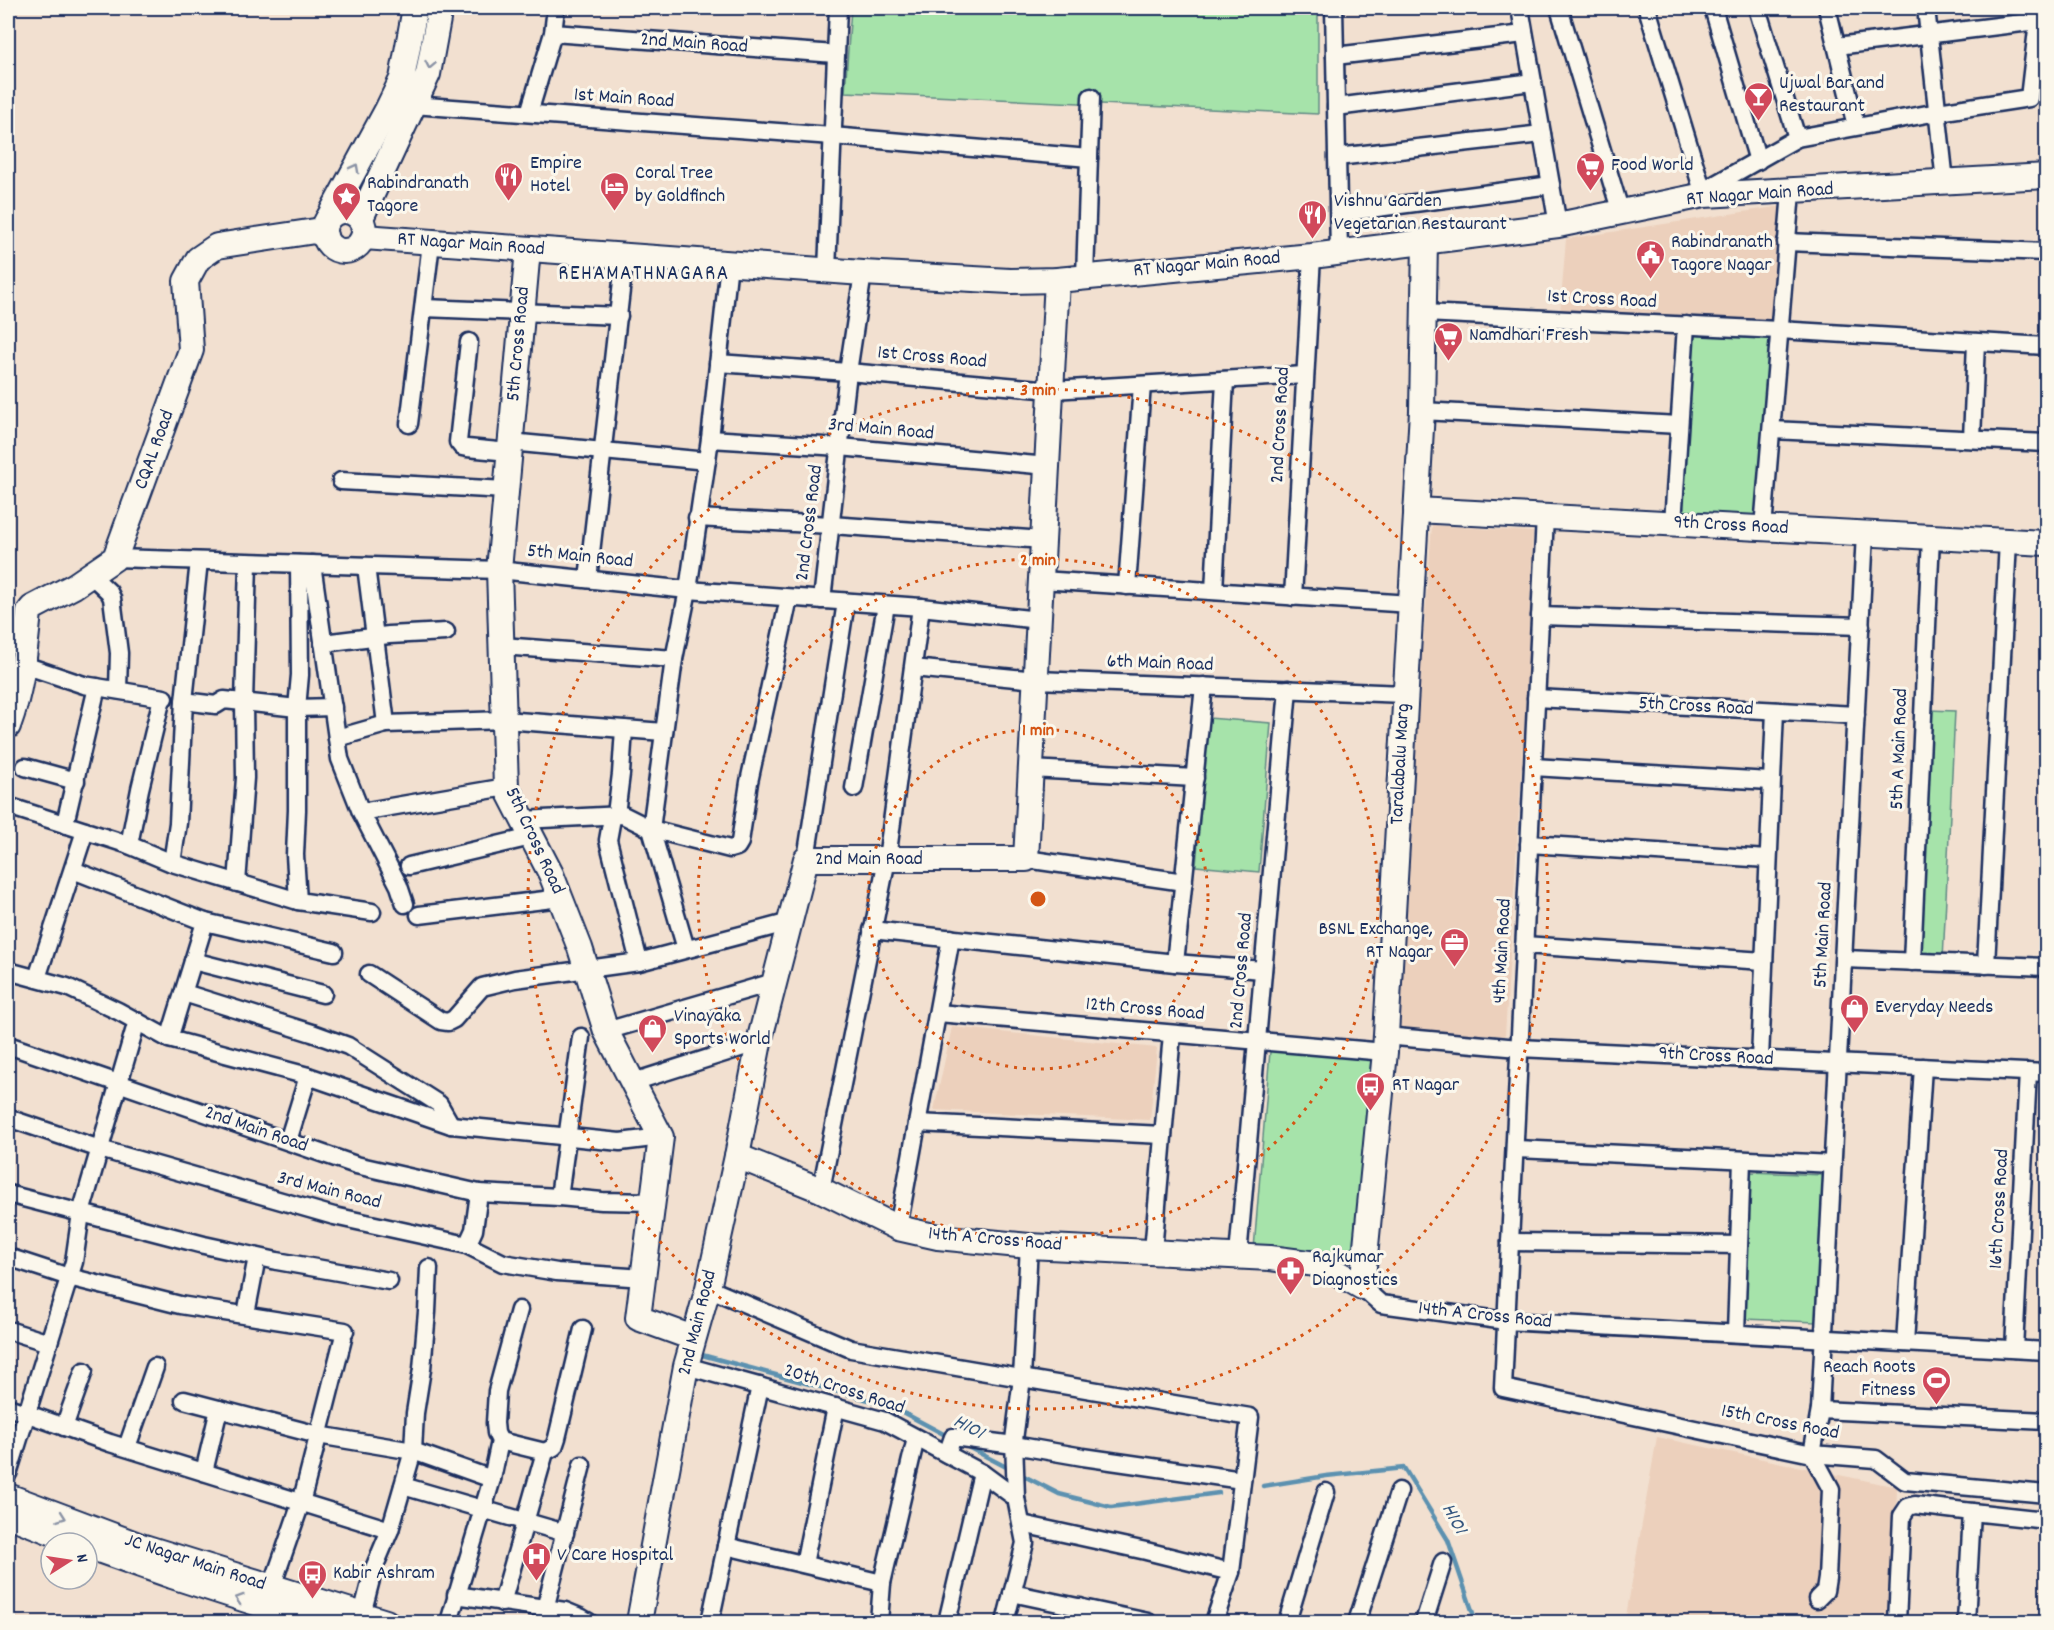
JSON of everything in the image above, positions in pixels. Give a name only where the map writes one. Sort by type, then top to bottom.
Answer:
[{"type":"street","points":[[415,8],[402,79],[326,227],[332,247],[344,252],[356,248],[362,228],[428,74],[440,8]]},
{"type":"street","points":[[529,113],[553,33],[556,8]]},
{"type":"street","points":[[827,270],[838,8]]},
{"type":"street","points":[[1334,8],[1339,252]]},
{"type":"street","points":[[1520,8],[1558,225]]},
{"type":"street","points":[[1559,8],[1621,213]]},
{"type":"street","points":[[1647,8],[1704,195]]},
{"type":"street","points":[[1713,8],[1758,161]]},
{"type":"street","points":[[1757,8],[1797,138]]},
{"type":"street","points":[[1827,8],[1856,126]]},
{"type":"street","points":[[1926,8],[1945,182]]},
{"type":"street","points":[[1704,195],[1712,186],[1797,138],[1856,126],[2029,98],[2040,47],[2041,12],[1929,34],[1836,45]]},
{"type":"street","name":"2nd Main Road","points":[[553,33],[835,54]]},
{"type":"street","points":[[1335,56],[1524,34]]},
{"type":"street","points":[[1336,107],[1533,82]]},
{"type":"street","points":[[1085,277],[1091,97]]},
{"type":"street","name":"1st Main Road","points":[[414,105],[832,136],[1089,158]]},
{"type":"street","points":[[1337,157],[1542,134]]},
{"type":"street","name":"RT Nagar Main Road","points":[[362,228],[431,243],[862,273],[1010,281],[1057,280],[1312,256],[1558,225],[1704,195],[1791,192],[2046,176]]},
{"type":"street","points":[[1339,213],[1551,184]]},
{"type":"street","points":[[1763,528],[1791,192]]},
{"type":"street","points":[[326,227],[336,212],[347,210],[357,214],[362,228]]},
{"type":"street","name":"CQAL Road","points":[[116,558],[190,350],[186,281],[198,259],[217,246],[315,231],[326,227]]},
{"type":"street","name":"Taralabalu Marg","points":[[1362,1287],[1385,1044],[1422,411],[1425,241]]},
{"type":"street","points":[[1786,242],[2046,252]]},
{"type":"street","points":[[409,424],[431,243]]},
{"type":"street","name":"5th Cross Road","points":[[528,249],[500,570],[506,787],[561,898],[606,1031],[662,1137]]},
{"type":"street","points":[[588,579],[625,255]]},
{"type":"street","name":"2nd Cross Road","points":[[1293,597],[1312,256]]},
{"type":"street","points":[[686,949],[651,830],[674,659],[688,590],[707,461],[729,263]]},
{"type":"street","name":"2nd Cross Road","points":[[822,600],[848,372],[862,273]]},
{"type":"street","points":[[1057,280],[1026,860],[1184,882]]},
{"type":"street","points":[[424,308],[619,316]]},
{"type":"street","name":"1st Cross Road","points":[[1424,313],[1779,330]]},
{"type":"street","points":[[1672,523],[1686,325]]},
{"type":"street","points":[[1779,330],[2046,346]]},
{"type":"street","points":[[469,342],[458,442],[462,447],[603,450],[707,461]]},
{"type":"street","points":[[1972,439],[1976,342]]},
{"type":"street","name":"1st Cross Road","points":[[718,363],[1052,390],[1305,375]]},
{"type":"street","points":[[1214,591],[1225,380]]},
{"type":"street","points":[[1127,586],[1142,385]]},
{"type":"street","points":[[1422,411],[1679,425]]},
{"type":"street","points":[[1772,430],[2046,443]]},
{"type":"street","name":"3rd Main Road","points":[[710,439],[840,447],[1047,466]]},
{"type":"street","points":[[341,481],[506,490]]},
{"type":"street","name":"9th Cross Road","points":[[1416,510],[2046,543]]},
{"type":"street","name":"4th Main Road","points":[[1503,1388],[1545,516]]},
{"type":"street","points":[[697,518],[1043,540]]},
{"type":"street","name":"5th Main Road","points":[[1812,1454],[1821,1410],[1865,533]]},
{"type":"street","name":"5th A Main Road","points":[[1912,962],[1931,537]]},
{"type":"street","points":[[1986,965],[2008,541]]},
{"type":"street","points":[[8,726],[24,665],[29,612],[32,608],[74,586],[116,558]]},
{"type":"street","name":"5th Main Road","points":[[116,558],[500,570],[688,590],[886,605],[1039,620]]},
{"type":"street","points":[[172,863],[178,823],[184,701],[198,561]]},
{"type":"street","points":[[237,883],[245,778],[244,702],[248,562]]},
{"type":"street","points":[[305,564],[323,643],[340,759],[361,812],[412,910],[561,898]]},
{"type":"street","points":[[298,902],[295,855],[297,708],[305,564]]},
{"type":"street","points":[[366,566],[386,724]]},
{"type":"street","points":[[91,575],[109,592],[112,598],[119,653],[118,690]]},
{"type":"street","points":[[1041,580],[1410,604]]},
{"type":"street","points":[[409,866],[526,828],[616,814],[623,815],[651,830],[730,849],[737,847],[740,842],[749,782],[789,598]]},
{"type":"street","points":[[806,859],[846,602]]},
{"type":"street","points":[[854,788],[886,605]]},
{"type":"street","points":[[821,1190],[887,859],[921,608]]},
{"type":"street","points":[[1540,616],[1861,626]]},
{"type":"street","points":[[323,643],[446,632]]},
{"type":"street","points":[[502,646],[674,659]]},
{"type":"street","points":[[24,665],[84,685],[163,698],[140,789],[129,845]]},
{"type":"street","name":"6th Main Road","points":[[913,668],[1036,680],[1405,694]]},
{"type":"street","points":[[1175,963],[1204,686]]},
{"type":"street","points":[[66,825],[97,687]]},
{"type":"street","name":"2nd Cross Road","points":[[1238,1256],[1288,689]]},
{"type":"street","name":"5th Cross Road","points":[[1536,698],[1856,715]]},
{"type":"street","points":[[184,701],[216,705],[224,700],[297,708],[333,707]]},
{"type":"street","points":[[1760,1059],[1770,781],[1775,711]]},
{"type":"street","points":[[337,738],[386,724],[504,720],[664,732]]},
{"type":"street","points":[[624,729],[616,814],[612,819],[608,840],[639,962]]},
{"type":"street","points":[[26,767],[76,781]]},
{"type":"street","points":[[1533,767],[1770,781]]},
{"type":"street","points":[[1031,769],[1195,778]]},
{"type":"street","points":[[361,812],[506,787]]},
{"type":"street","points":[[8,806],[129,845],[172,863],[298,902],[372,912]]},
{"type":"street","points":[[37,978],[85,831]]},
{"type":"street","points":[[1529,844],[1768,859]]},
{"type":"street","name":"2nd Main Road","points":[[639,1623],[686,1365],[708,1288],[759,1042],[806,859],[1026,860]]},
{"type":"street","points":[[73,870],[205,922],[334,952]]},
{"type":"street","points":[[170,1039],[205,922]]},
{"type":"street","points":[[369,974],[441,1021],[448,1022],[454,1019],[482,987],[515,979],[639,962],[790,922]]},
{"type":"street","points":[[872,930],[1175,963],[1263,970]]},
{"type":"street","points":[[897,1228],[951,938]]},
{"type":"street","points":[[1524,945],[1764,961]]},
{"type":"street","points":[[1844,959],[2046,967]]},
{"type":"street","points":[[193,961],[323,994]]},
{"type":"street","points":[[8,971],[67,987],[170,1039],[308,1076],[451,1125],[620,1142],[662,1137],[638,1318],[693,1338]]},
{"type":"street","points":[[606,1031],[774,982]]},
{"type":"street","points":[[184,993],[348,1046],[439,1104],[451,1125]]},
{"type":"street","name":"12th Cross Road","points":[[938,1013],[1257,1042],[1385,1044]]},
{"type":"street","points":[[8,1474],[74,1262],[81,1213],[137,1021]]},
{"type":"street","points":[[1153,1251],[1172,1034]]},
{"type":"street","points":[[560,1197],[581,1037]]},
{"type":"street","points":[[633,1082],[759,1042]]},
{"type":"street","name":"9th Cross Road","points":[[1385,1044],[1520,1048],[2046,1073]]},
{"type":"street","name":"2nd Main Road","points":[[8,1045],[356,1165],[479,1192],[602,1201],[653,1202]]},
{"type":"street","points":[[1905,1343],[1923,1067]]},
{"type":"street","name":"16th Cross Road","points":[[2014,1349],[2028,1072]]},
{"type":"street","points":[[288,1141],[308,1076]]},
{"type":"street","name":"3rd Main Road","points":[[8,1118],[100,1149],[334,1216],[466,1245],[503,1263],[557,1272],[644,1278]]},
{"type":"street","points":[[917,1123],[1163,1135]]},
{"type":"street","points":[[1515,1149],[1833,1164]]},
{"type":"street","name":"14th A Cross Road","points":[[737,1156],[821,1190],[897,1228],[938,1237],[1029,1246],[1238,1256],[1324,1265],[1362,1287],[1381,1304],[1506,1321],[2046,1351]]},
{"type":"street","points":[[1736,1333],[1742,1160]]},
{"type":"street","points":[[466,1245],[474,1230],[479,1192]]},
{"type":"street","points":[[8,1194],[257,1257],[389,1281]]},
{"type":"street","points":[[1510,1242],[1739,1245]]},
{"type":"street","points":[[1005,1623],[1025,1543],[1016,1498],[1014,1444],[1022,1378],[1029,1246]]},
{"type":"street","points":[[8,1257],[69,1277],[180,1305],[246,1314],[344,1335],[301,1503],[268,1598]]},
{"type":"street","points":[[246,1314],[257,1257]]},
{"type":"street","points":[[361,1619],[374,1568],[390,1530],[413,1451],[414,1413],[422,1369],[428,1312],[429,1268]]},
{"type":"street","points":[[708,1288],[851,1350],[1250,1417],[1231,1572],[1214,1623]]},
{"type":"street","points":[[449,1623],[492,1479],[500,1441],[495,1423],[497,1391],[519,1310]]},
{"type":"street","points":[[8,1329],[49,1343]]},
{"type":"street","points":[[500,1441],[545,1452],[554,1447],[583,1329]]},
{"type":"street","name":"20th Cross Road","points":[[686,1365],[885,1421],[982,1473],[1016,1498]]},
{"type":"street","points":[[126,1447],[155,1367]]},
{"type":"street","points":[[64,1427],[84,1371]]},
{"type":"street","points":[[710,1623],[760,1386]]},
{"type":"street","name":"15th Cross Road","points":[[1503,1388],[1812,1454],[1876,1460],[1905,1481],[2046,1494]]},
{"type":"street","points":[[184,1400],[318,1435],[413,1451],[492,1479]]},
{"type":"street","points":[[8,1407],[126,1447],[390,1530]]},
{"type":"street","points":[[804,1564],[836,1407]]},
{"type":"street","points":[[204,1472],[219,1409]]},
{"type":"street","points":[[1821,1410],[2046,1421]]},
{"type":"street","points":[[879,1623],[882,1583],[916,1437]]},
{"type":"street","points":[[947,1454],[953,1437],[1014,1444],[1083,1457],[1242,1480]]},
{"type":"street","points":[[502,1603],[545,1452]]},
{"type":"street","points":[[1812,1454],[1831,1489],[1827,1578],[1825,1591],[1817,1599]]},
{"type":"street","points":[[545,1609],[582,1466]]},
{"type":"street","points":[[947,1623],[982,1473]]},
{"type":"street","points":[[403,1486],[565,1533]]},
{"type":"street","points":[[1358,1623],[1399,1491]]},
{"type":"street","points":[[1287,1623],[1326,1492]]},
{"type":"street","name":"JC Nagar Main Road","points":[[8,1496],[141,1546],[268,1598],[315,1623]]},
{"type":"street","points":[[1897,1623],[1902,1516],[1908,1507],[1916,1505],[2046,1520]]},
{"type":"street","points":[[1966,1623],[1972,1512]]},
{"type":"street","points":[[8,1515],[49,1531]]},
{"type":"street","points":[[1022,1524],[1231,1572]]},
{"type":"street","points":[[726,1546],[882,1583]]},
{"type":"street","name":"JC Nagar Main Road","points":[[99,1549],[268,1598],[386,1623]]},
{"type":"street","points":[[1424,1623],[1443,1562]]},
{"type":"street","points":[[1012,1593],[1078,1615],[1147,1622]]},
{"type":"street","points":[[456,1595],[565,1611],[588,1623]]},
{"type":"shaded area","points":[[1782,206],[1770,327],[1560,313],[1566,239]]},
{"type":"shaded area","points":[[1432,525],[1533,532],[1528,665],[1505,1036],[1393,1028]]},
{"type":"shaded area","points":[[952,1027],[1157,1048],[1150,1120],[934,1110]]},
{"type":"shaded area","points":[[1657,1437],[1897,1487],[1893,1622],[1625,1622]]},
{"type":"green space","points":[[851,8],[1318,8],[1318,114],[845,92]]},
{"type":"green space","points":[[1694,332],[1770,337],[1758,517],[1682,512]]},
{"type":"green space","points":[[1929,710],[1955,711],[1943,960],[1917,958]]},
{"type":"green space","points":[[1208,718],[1271,723],[1259,872],[1196,866]]},
{"type":"green space","points":[[1270,1051],[1371,1059],[1355,1258],[1254,1249]]},
{"type":"green space","points":[[1751,1172],[1823,1175],[1816,1322],[1743,1319]]},
{"type":"waterway","name":"H101","points":[[702,1355],[891,1406],[949,1437]]},
{"type":"waterway","name":"H101","points":[[964,1445],[1010,1469]]},
{"type":"waterway","name":"H101","points":[[1263,1486],[1326,1476],[1404,1468],[1448,1540],[1476,1622]]},
{"type":"waterway","name":"H101","points":[[1020,1474],[1059,1494],[1111,1507],[1219,1493]]},
{"type":"place","name":"Ujwal Bar and Restaurant","points":[[1758,122]]},
{"type":"place","name":"Food World","points":[[1590,192]]},
{"type":"place","name":"Empire Hotel","points":[[509,202]]},
{"type":"place","name":"Coral Tree by Goldfinch","points":[[614,212]]},
{"type":"place","name":"Rabindranath Tagore","points":[[346,222]]},
{"type":"place","name":"Vishnu Garden Vegetarian Restaurant","points":[[1313,240]]},
{"type":"place","name":"Rabindranath Tagore Nagar","points":[[1650,280]]},
{"type":"place","name":"Namdhari Fresh","points":[[1448,362]]},
{"type":"place","name":"BSNL Exchange, RT Nagar","points":[[1454,968]]},
{"type":"place","name":"Everyday Needs","points":[[1854,1034]]},
{"type":"place","name":"Vinayaka Sports World","points":[[653,1054]]},
{"type":"place","name":"RT Nagar","points":[[1371,1112]]},
{"type":"place","name":"Rajkumar Diagnostics","points":[[1291,1296]]},
{"type":"place","name":"Reach Roots Fitness","points":[[1937,1406]]},
{"type":"place","name":"V Care Hospital","points":[[536,1582]]},
{"type":"place","name":"Kabir Ashram","points":[[312,1600]]},
{"type":"district","name":"REHAMATHNAGARA","points":[[644,275]]}]
